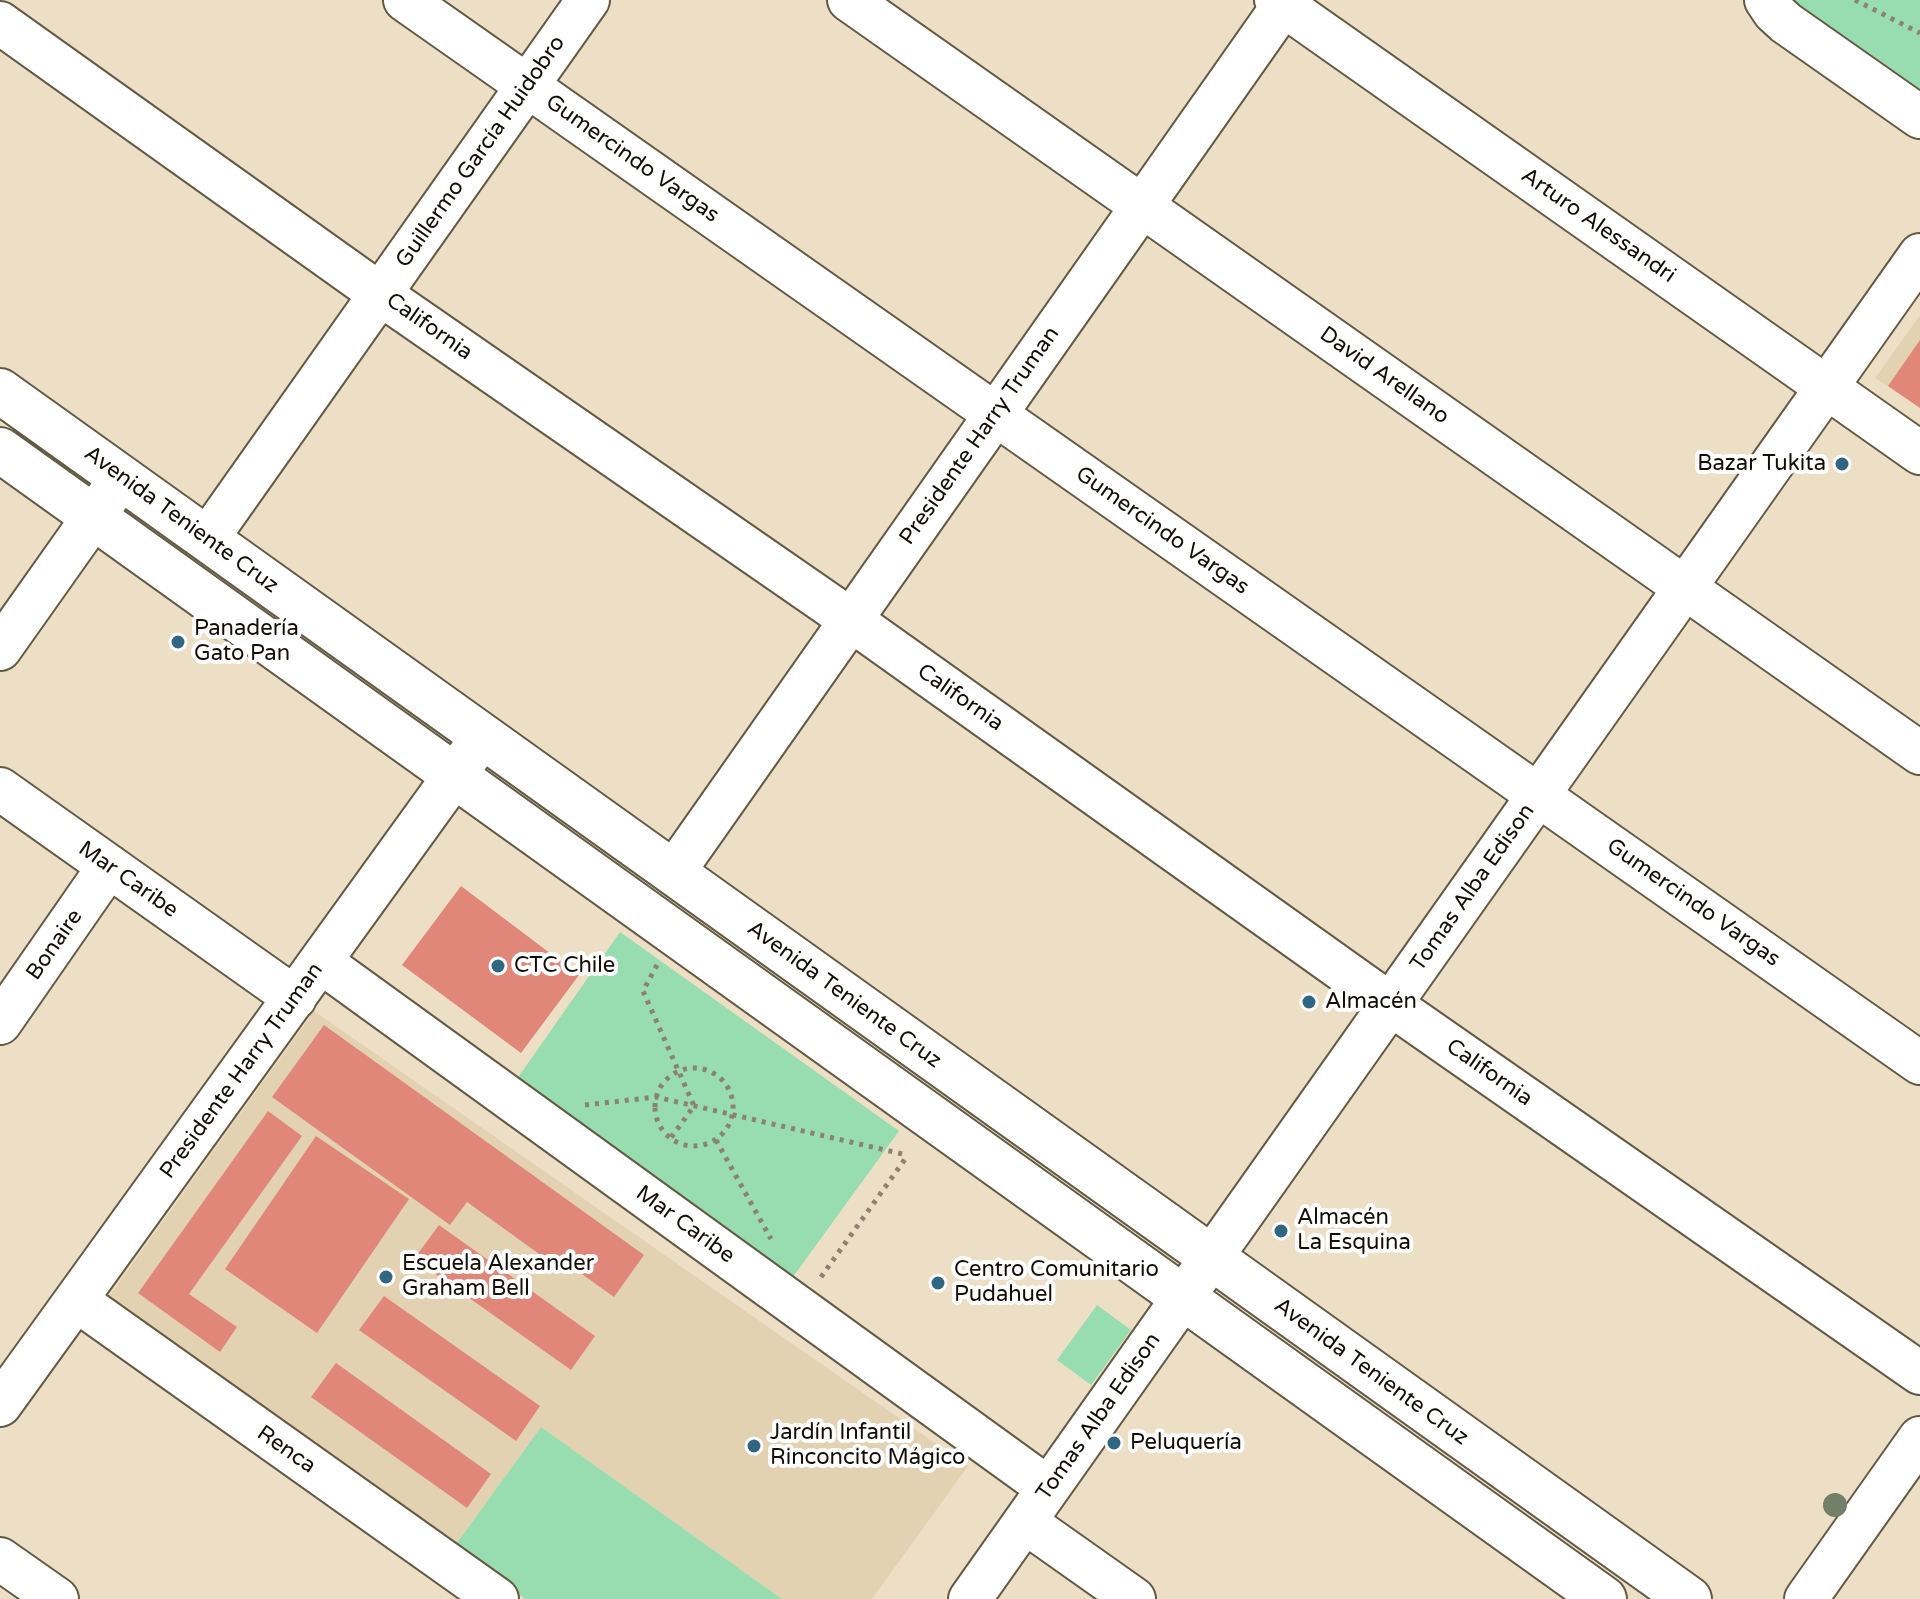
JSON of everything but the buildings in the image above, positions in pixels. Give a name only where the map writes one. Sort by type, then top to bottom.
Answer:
[{"type":"main road","name":"Avenida Teniente Cruz","points":[[0,391],[1689,1599]]},
{"type":"main road","points":[[0,450],[1604,1599]]},
{"type":"street","name":"Gumercindo Vargas","points":[[405,0],[1920,1063]]},
{"type":"street","name":"Guillermo García Huidobro","points":[[207,539],[588,0]]},
{"type":"street","name":"David Arellano","points":[[849,0],[1920,753]]},
{"type":"street","points":[[1766,0],[1786,23],[1920,117]]},
{"type":"street","name":"Presidente Harry Truman","points":[[673,873],[1282,2]]},
{"type":"street","name":"Arturo Alessandri","points":[[1282,2],[1920,453]]},
{"type":"street","name":"California","points":[[0,23],[380,294],[851,620],[1390,1004],[1920,1373]]},
{"type":"street","name":"Tomas Alba Edison","points":[[970,1599],[1920,255]]},
{"type":"street","points":[[0,649],[121,478]]},
{"type":"street","name":"Presidente Harry Truman","points":[[0,1405],[483,736]]},
{"type":"street","name":"Mar Caribe","points":[[0,789],[295,998]]},
{"type":"street","name":"Bonaire","points":[[0,1023],[109,866]]},
{"type":"street","name":"Mar Caribe","points":[[321,962],[1048,1488]]},
{"type":"street","name":"Renca","points":[[76,1300],[451,1586],[497,1599]]},
{"type":"street","points":[[1806,1599],[1920,1438]]},
{"type":"street","points":[[1025,1522],[1134,1599]]},
{"type":"street","points":[[0,1559],[57,1599]]},
{"type":"path","points":[[1855,0],[1920,33]]},
{"type":"path","points":[[674,933],[643,991],[694,1106]]},
{"type":"path","points":[[702,1068],[725,1081],[731,1093],[734,1106],[726,1131],[705,1145],[681,1145],[670,1139],[661,1130],[656,1117],[654,1104],[658,1091],[678,1071],[702,1068]]},
{"type":"path","points":[[534,1116],[548,1109],[656,1097],[907,1155]]},
{"type":"path","points":[[670,1139],[694,1106]]},
{"type":"path","points":[[799,1307],[934,1119]]},
{"type":"path","points":[[716,1140],[775,1247]]},
{"type":"shaded area","points":[[1920,315],[1920,408],[1875,378]]},
{"type":"shaded area","name":"Escuela Alexander Graham Bell","points":[[314,1011],[968,1466],[872,1599],[782,1599],[541,1427],[454,1547],[107,1299]]},
{"type":"green space","points":[[1784,0],[1920,0],[1920,98]]},
{"type":"green space","points":[[620,932],[899,1131],[782,1292],[507,1093]]},
{"type":"green space","points":[[1097,1305],[1131,1330],[1091,1385],[1057,1360]]},
{"type":"green space","points":[[541,1427],[782,1599],[525,1599],[454,1547]]},
{"type":"place","name":"Bazar Tukita","points":[[1842,464]]},
{"type":"place","name":"Panadería Gato Pan","points":[[178,642]]},
{"type":"place","name":"CTC Chile","points":[[498,966]]},
{"type":"place","name":"Almacén","points":[[1309,1002]]},
{"type":"place","name":"Almacén La Esquina","points":[[1281,1231]]},
{"type":"place","name":"Escuela Alexander Graham Bell","points":[[386,1277]]},
{"type":"place","name":"Centro Comunitario Pudahuel","points":[[938,1283]]},
{"type":"place","name":"Peluquería","points":[[1114,1443]]},
{"type":"place","name":"Jardín Infantil Rinconcito Mágico","points":[[754,1446]]}]
